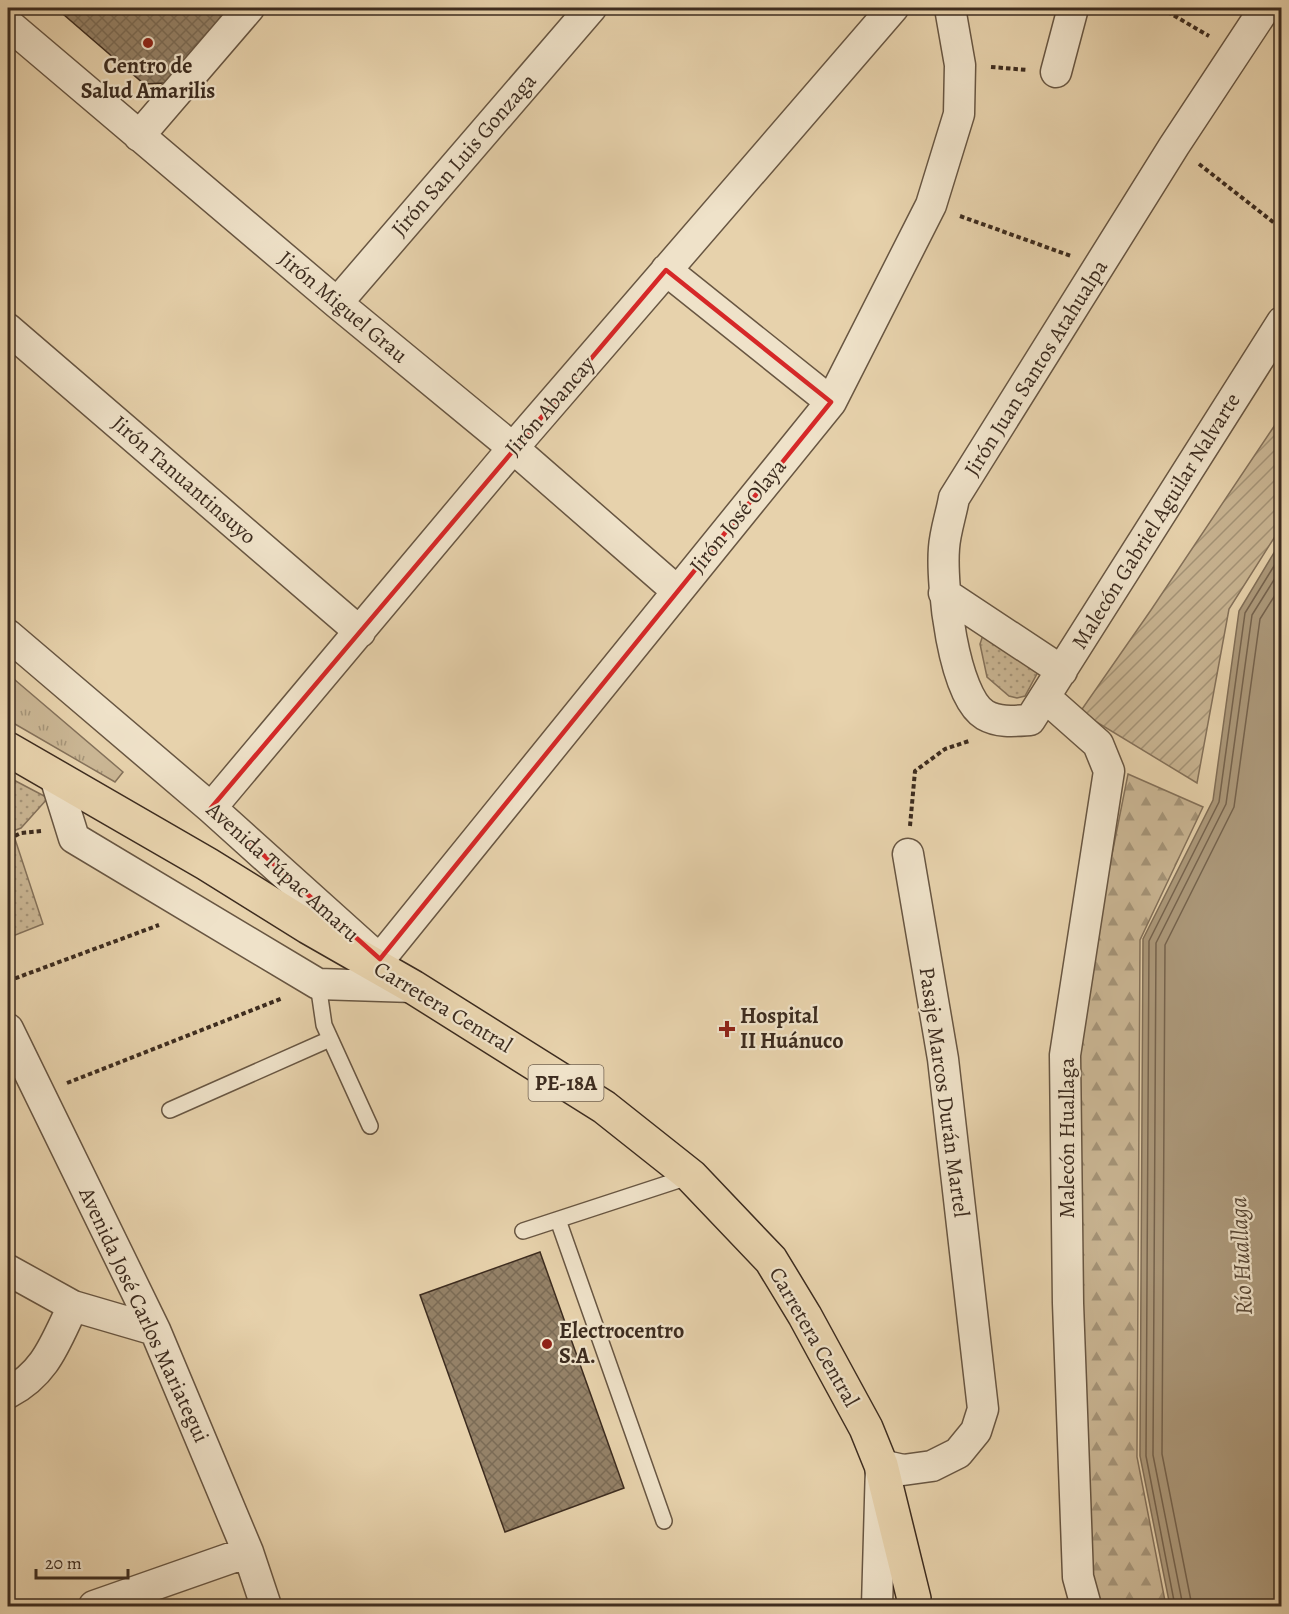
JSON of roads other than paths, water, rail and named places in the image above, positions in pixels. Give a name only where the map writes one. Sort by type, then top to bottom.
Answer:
[{"type":"highway","name":"Carretera Central","points":[[8,749],[413,987],[604,1107],[690,1176],[771,1260],[806,1316],[866,1428],[881,1465],[915,1599],[914,1606]]},
{"type":"street","points":[[139,136],[249,8]]},
{"type":"street","name":"Jirón San Luis Gonzaga","points":[[338,303],[591,8]]},
{"type":"street","name":"Jirón Abancay","points":[[211,807],[513,448],[893,8]]},
{"type":"street","name":"Jirón José Olaya","points":[[380,959],[831,402],[931,205],[959,114],[960,65],[950,8]]},
{"type":"street","points":[[1056,72],[1073,8]]},
{"type":"street","name":"Jirón Juan Santos Atahualpa","points":[[1038,709],[1004,722],[985,715],[972,704],[952,645],[944,593],[944,547],[954,498],[1174,146],[1265,8]]},
{"type":"street","name":"Jirón Miguel Grau","points":[[8,24],[513,448],[677,591]]},
{"type":"street","points":[[666,270],[831,402]]},
{"type":"street","name":"Malecón Gabriel Aguilar Nalvarte","points":[[1038,709],[1281,322]]},
{"type":"street","name":"Jirón Tanuantinsuyo","points":[[8,329],[360,632]]},
{"type":"street","points":[[944,593],[1062,671]]},
{"type":"street","name":"Avenida Túpac Amaru","points":[[8,635],[211,807],[413,987]]},
{"type":"street","name":"Malecón Huallaga","points":[[1038,709],[1098,744],[1109,771],[1065,1055],[1068,1303],[1078,1577],[1086,1606]]},
{"type":"street","points":[[55,777],[74,838],[318,984],[413,987]]},
{"type":"street","name":"Pasaje Marcos Durán Martel","points":[[881,1465],[903,1470],[932,1466],[958,1453],[976,1431],[982,1408],[943,1059],[908,854]]},
{"type":"street","name":"Avenida José Carlos Mariategui","points":[[9,1035],[155,1329],[248,1552],[266,1606]]},
{"type":"street","points":[[8,1270],[73,1306],[155,1329]]},
{"type":"street","points":[[8,1393],[23,1385],[45,1364],[73,1306]]},
{"type":"street","points":[[877,1606],[881,1465]]},
{"type":"street","points":[[94,1606],[248,1552]]},
{"type":"lane","points":[[318,984],[324,1025],[370,1126]]},
{"type":"lane","points":[[170,1110],[330,1039]]},
{"type":"lane","points":[[523,1231],[690,1176]]},
{"type":"lane","points":[[558,1220],[663,1521]]},
{"type":"water","name":"Río Huallaga","points":[[1281,541],[1281,1606],[1170,1606],[1140,1456],[1143,939],[1213,800],[1239,611]]},
{"type":"place","name":"Centro de Salud Amarilis","points":[[148,43]]},
{"type":"place","name":"Hospital II Huánuco","points":[[727,1029]]},
{"type":"place","name":"Electrocentro S.A.","points":[[547,1344]]}]
